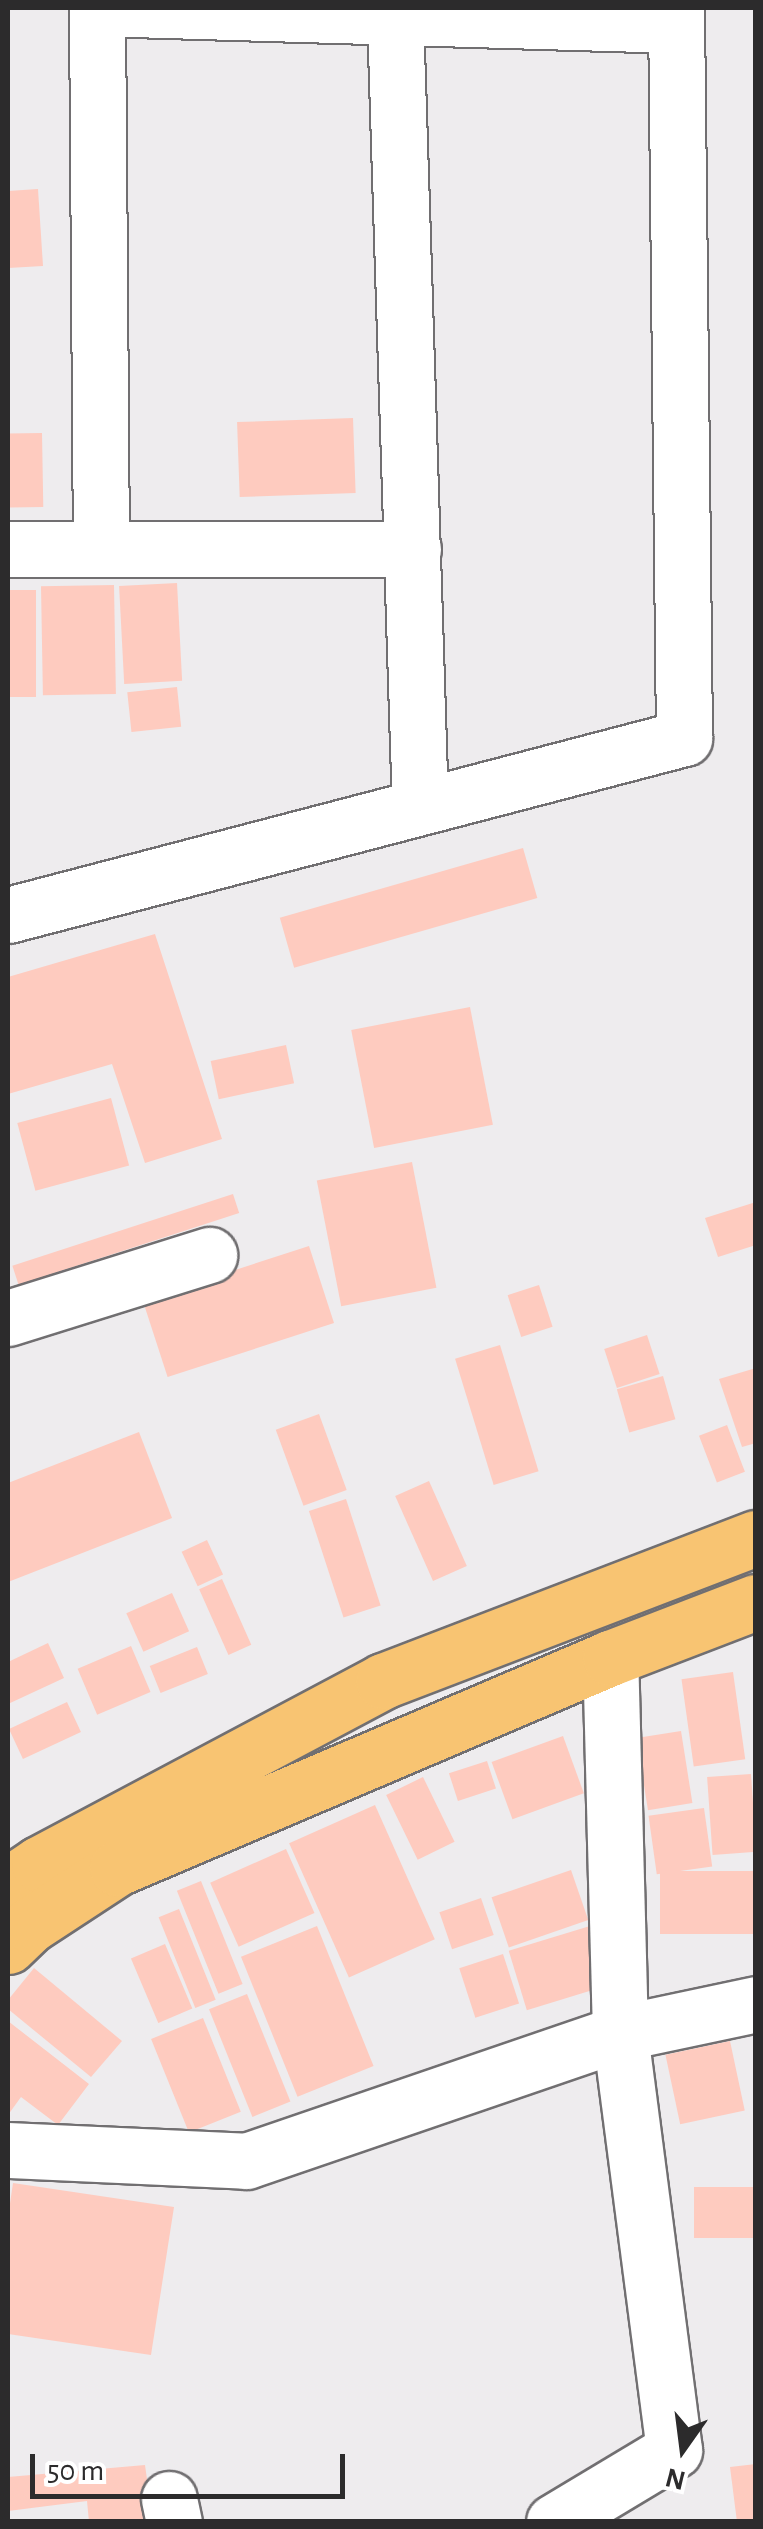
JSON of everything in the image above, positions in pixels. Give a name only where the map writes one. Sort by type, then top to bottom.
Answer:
[{"type":"highway","points":[[8,1885],[39,1864],[383,1681],[756,1538]]},
{"type":"highway","points":[[8,1946],[30,1925],[117,1868],[610,1658],[756,1602]]},
{"type":"street","points":[[8,915],[684,738],[676,16],[396,17],[97,8],[101,549]]},
{"type":"street","points":[[396,17],[420,807]]},
{"type":"street","points":[[8,549],[413,548]]},
{"type":"street","points":[[8,1318],[209,1255]]},
{"type":"street","points":[[554,2522],[674,2450],[620,2033],[610,1658]]},
{"type":"street","points":[[8,2150],[246,2161],[620,2033],[756,2004]]},
{"type":"building","points":[[38,189],[43,266],[8,268],[8,191]]},
{"type":"building","points":[[353,418],[356,493],[240,497],[237,422]]},
{"type":"building","points":[[42,433],[43,507],[9,508],[8,434]]},
{"type":"building","points":[[177,583],[182,681],[124,684],[119,586]]},
{"type":"building","points":[[114,585],[116,694],[43,695],[41,586]]},
{"type":"building","points":[[8,590],[36,590],[36,697],[8,697]]},
{"type":"building","points":[[177,687],[181,727],[131,732],[127,692]]},
{"type":"building","points":[[523,848],[537,898],[294,968],[280,918]]},
{"type":"building","points":[[155,934],[222,1139],[145,1163],[112,1064],[8,1094],[8,977]]},
{"type":"building","points":[[470,1007],[493,1125],[374,1148],[351,1030]]},
{"type":"building","points":[[286,1045],[294,1083],[219,1099],[211,1061]]},
{"type":"building","points":[[111,1098],[129,1166],[35,1191],[17,1123]]},
{"type":"building","points":[[412,1162],[436,1288],[341,1306],[317,1181]]},
{"type":"building","points":[[233,1194],[239,1213],[19,1285],[12,1266]]},
{"type":"building","points":[[756,1202],[756,1245],[718,1257],[705,1218]]},
{"type":"building","points":[[309,1246],[334,1323],[168,1377],[143,1300]]},
{"type":"building","points":[[539,1285],[553,1327],[521,1337],[508,1295]]},
{"type":"building","points":[[647,1335],[660,1374],[617,1388],[604,1349]]},
{"type":"building","points":[[500,1345],[539,1471],[494,1485],[455,1359]]},
{"type":"building","points":[[756,1368],[756,1443],[742,1447],[719,1379]]},
{"type":"building","points":[[663,1376],[675,1419],[629,1432],[617,1389]]},
{"type":"building","points":[[319,1414],[347,1490],[303,1506],[276,1430]]},
{"type":"building","points":[[727,1425],[745,1472],[717,1482],[699,1436]]},
{"type":"building","points":[[139,1432],[172,1518],[8,1582],[8,1483]]},
{"type":"building","points":[[429,1481],[467,1566],[433,1581],[395,1496]]},
{"type":"building","points":[[346,1499],[381,1606],[344,1618],[309,1511]]},
{"type":"building","points":[[207,1540],[223,1574],[198,1586],[182,1552]]},
{"type":"building","points":[[222,1579],[251,1645],[228,1655],[199,1589]]},
{"type":"building","points":[[172,1593],[189,1631],[143,1652],[126,1613]]},
{"type":"building","points":[[48,1643],[64,1678],[8,1704],[8,1662]]},
{"type":"building","points":[[131,1646],[151,1692],[97,1715],[78,1669]]},
{"type":"building","points":[[197,1647],[208,1674],[161,1693],[150,1666]]},
{"type":"building","points":[[733,1672],[745,1759],[694,1766],[682,1679]]},
{"type":"building","points":[[67,1702],[81,1732],[23,1759],[9,1729]]},
{"type":"building","points":[[681,1731],[692,1803],[648,1810],[637,1738]]},
{"type":"building","points":[[563,1736],[584,1793],[512,1819],[492,1762]]},
{"type":"building","points":[[487,1761],[496,1789],[458,1801],[449,1773]]},
{"type":"building","points":[[751,1774],[756,1852],[713,1855],[707,1777]]},
{"type":"building","points":[[423,1777],[455,1842],[418,1860],[386,1795]]},
{"type":"building","points":[[375,1805],[435,1939],[349,1978],[289,1843]]},
{"type":"building","points":[[704,1808],[712,1866],[657,1874],[649,1816]]},
{"type":"building","points":[[286,1849],[314,1913],[239,1947],[210,1883]]},
{"type":"building","points":[[571,1870],[588,1920],[509,1947],[492,1897]]},
{"type":"building","points":[[660,1871],[756,1871],[756,1934],[660,1934]]},
{"type":"building","points":[[201,1881],[243,1984],[218,1994],[177,1891]]},
{"type":"building","points":[[481,1898],[494,1935],[452,1949],[439,1912]]},
{"type":"building","points":[[179,1909],[216,2000],[195,2008],[159,1917]]},
{"type":"building","points":[[317,1926],[374,2066],[298,2097],[241,1957]]},
{"type":"building","points":[[590,1926],[608,1985],[527,2010],[509,1951]]},
{"type":"building","points":[[165,1944],[192,2008],[158,2023],[131,1958]]},
{"type":"building","points":[[503,1954],[519,2003],[475,2018],[459,1968]]},
{"type":"building","points":[[34,1968],[122,2041],[91,2077],[8,2009],[8,2000]]},
{"type":"building","points":[[247,1994],[290,2102],[252,2117],[209,2009]]},
{"type":"building","points":[[203,2018],[241,2112],[189,2133],[151,2039]]},
{"type":"building","points":[[8,2021],[89,2084],[58,2125],[21,2097],[8,2115]]},
{"type":"building","points":[[730,2041],[745,2110],[680,2124],[665,2055]]},
{"type":"building","points":[[13,2183],[174,2207],[151,2355],[8,2334],[8,2217]]},
{"type":"building","points":[[694,2187],[756,2187],[756,2238],[694,2238]]},
{"type":"building","points":[[756,2464],[756,2522],[737,2522],[730,2467]]},
{"type":"building","points":[[145,2465],[153,2522],[89,2522],[87,2501],[8,2511],[8,2477]]}]
